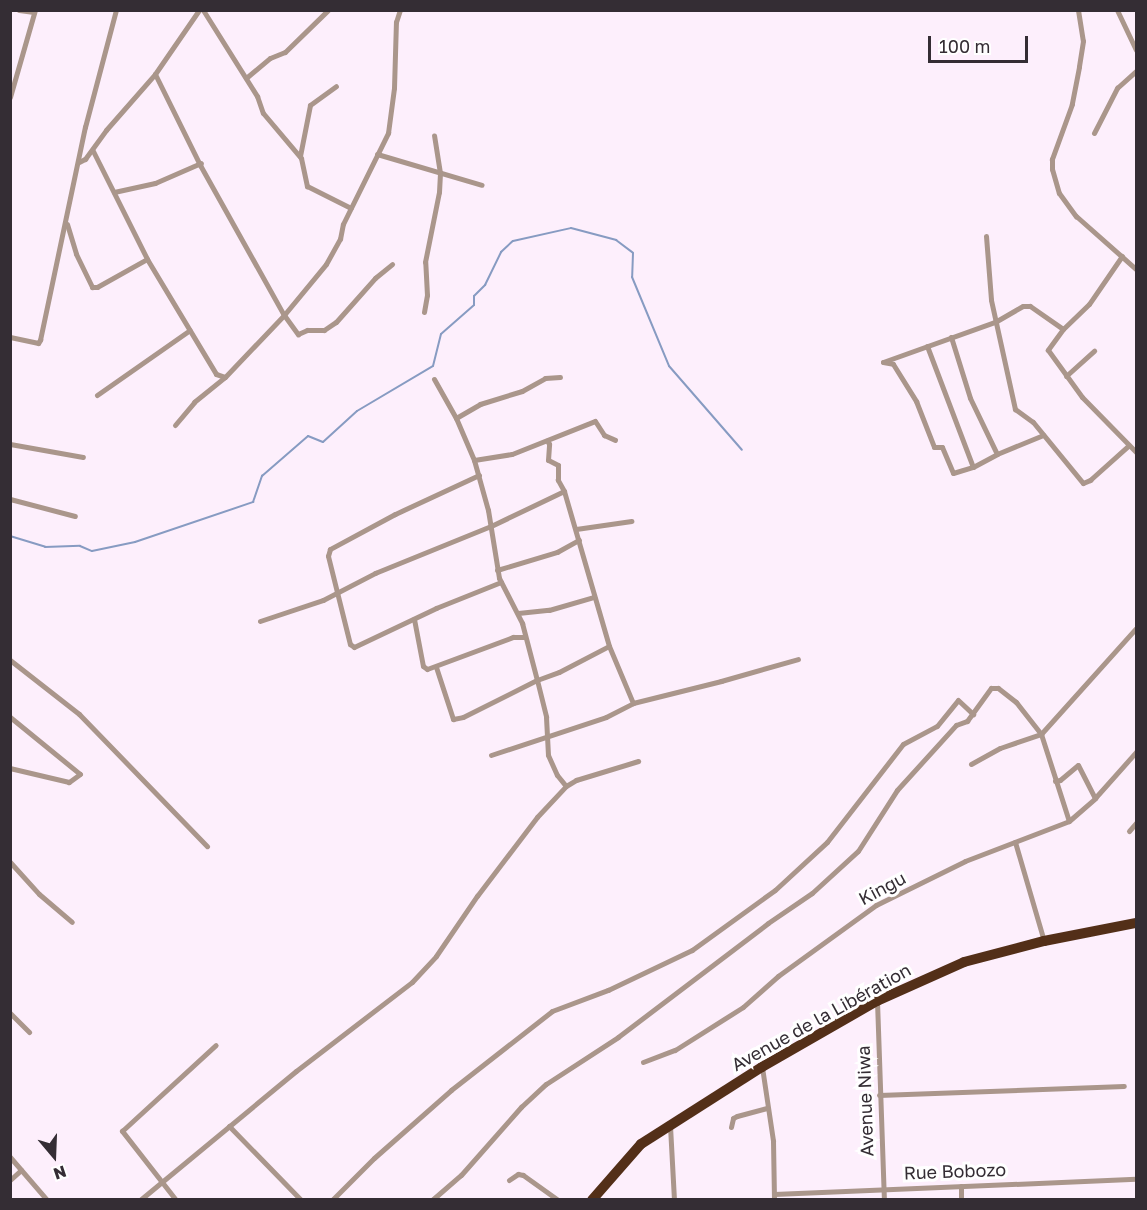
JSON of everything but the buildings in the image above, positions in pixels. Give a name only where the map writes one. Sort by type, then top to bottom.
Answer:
[{"type":"highway","name":"Avenue de la Libération","points":[[592,1200],[641,1144],[762,1067],[877,1001],[927,976],[964,962],[1044,941],[1137,923]]},
{"type":"street","points":[[10,97],[34,11],[19,10]]},
{"type":"street","points":[[10,337],[40,341],[80,162],[85,127],[116,10]]},
{"type":"street","points":[[80,162],[93,151],[106,130],[155,74],[201,10],[246,78],[263,113],[300,156],[309,188],[351,208]]},
{"type":"street","points":[[246,78],[270,58],[285,52],[328,10]]},
{"type":"street","points":[[175,425],[194,402],[225,377],[284,315],[326,264],[340,239],[351,208],[388,133],[396,22],[400,10]]},
{"type":"street","points":[[1078,10],[1083,42],[1079,67],[1072,104],[1052,159],[1052,169],[1059,193],[1067,206],[1137,269]]},
{"type":"street","points":[[1117,10],[1137,50]]},
{"type":"street","points":[[1094,133],[1117,88],[1137,71]]},
{"type":"street","points":[[155,74],[284,315],[298,334],[307,330],[324,330],[347,313],[375,278],[392,264]]},
{"type":"street","points":[[300,156],[310,105],[336,86]]},
{"type":"street","points":[[424,312],[427,296],[425,262],[440,173],[434,135]]},
{"type":"street","points":[[93,151],[147,259],[216,374],[225,377]]},
{"type":"street","points":[[377,154],[482,185]]},
{"type":"street","points":[[114,192],[155,183],[201,163]]},
{"type":"street","points":[[66,222],[76,254],[92,287],[97,287],[147,259]]},
{"type":"street","points":[[986,236],[989,286],[995,322],[1015,409],[1033,422],[1083,483],[1090,480],[1129,446]]},
{"type":"street","points":[[1122,256],[1089,304],[1063,329],[1048,350],[1082,397],[1137,452]]},
{"type":"street","points":[[1043,435],[973,467],[953,473],[942,447],[934,447],[916,401],[893,364],[883,362],[995,322],[1015,312],[1020,306],[1030,306],[1063,329]]},
{"type":"street","points":[[97,395],[190,330]]},
{"type":"street","points":[[951,337],[970,398],[998,454]]},
{"type":"street","points":[[927,345],[973,467]]},
{"type":"street","points":[[1066,376],[1094,351]]},
{"type":"street","points":[[456,418],[480,404],[522,392],[546,378],[560,377]]},
{"type":"street","points":[[434,379],[456,418],[479,475],[491,526],[497,570],[518,613],[537,680],[551,765],[566,786]]},
{"type":"street","points":[[474,460],[512,454],[595,422],[604,435],[615,440]]},
{"type":"street","points":[[547,440],[548,460],[558,465],[558,480],[564,491],[576,529],[609,646],[633,702]]},
{"type":"street","points":[[10,444],[83,457]]},
{"type":"street","points":[[479,475],[414,505],[330,549],[328,556],[350,644],[354,647],[436,608],[501,582]]},
{"type":"street","points":[[260,621],[336,594],[375,573],[491,526],[564,491]]},
{"type":"street","points":[[10,499],[75,516]]},
{"type":"street","points":[[576,529],[631,521]]},
{"type":"street","points":[[497,570],[556,552],[579,540]]},
{"type":"street","points":[[518,613],[549,610],[594,597]]},
{"type":"street","points":[[414,620],[423,666],[427,669],[504,640],[525,637]]},
{"type":"street","points":[[971,764],[1000,748],[1041,734],[1137,628]]},
{"type":"street","points":[[436,667],[453,719],[463,717],[609,646]]},
{"type":"street","points":[[491,756],[516,745],[548,737],[606,717],[633,702],[710,684],[798,659]]},
{"type":"street","points":[[10,660],[79,714],[207,846]]},
{"type":"street","points":[[432,1200],[461,1175],[521,1107],[546,1084],[618,1037],[768,922],[812,893],[858,850],[897,790],[956,725],[967,721],[991,688],[998,688],[1016,702],[1041,734],[1069,821]]},
{"type":"street","points":[[332,1200],[374,1158],[451,1090],[552,1011],[608,990],[692,950],[775,890],[827,842],[903,744],[937,726],[958,700],[973,714]]},
{"type":"street","points":[[10,717],[80,774],[69,782],[10,768]]},
{"type":"street","name":"Kingu","points":[[643,1062],[675,1050],[743,1007],[778,976],[876,905],[965,861],[1069,821],[1095,798],[1137,752]]},
{"type":"street","points":[[140,1200],[376,1008],[412,982],[436,956],[477,896],[537,817],[566,786],[576,780],[638,761]]},
{"type":"street","points":[[1055,781],[1078,765],[1095,798]]},
{"type":"street","points":[[1129,831],[1137,823]]},
{"type":"street","points":[[1015,842],[1044,941]]},
{"type":"street","points":[[10,862],[39,894],[72,922]]},
{"type":"street","name":"Avenue Niwa","points":[[877,1001],[884,1200]]},
{"type":"street","points":[[10,1013],[29,1032]]},
{"type":"street","points":[[176,1200],[122,1131],[216,1045]]},
{"type":"street","points":[[762,1067],[772,1133],[774,1197]]},
{"type":"street","points":[[879,1095],[1124,1086]]},
{"type":"street","points":[[731,1127],[733,1118],[767,1108]]},
{"type":"street","points":[[670,1125],[674,1200]]},
{"type":"street","points":[[229,1126],[301,1200]]},
{"type":"street","points":[[10,1157],[47,1200]]},
{"type":"street","points":[[10,1180],[21,1170]]},
{"type":"street","points":[[509,1180],[518,1174],[523,1174],[558,1200]]},
{"type":"street","name":"Rue Bobozo","points":[[774,1197],[884,1188],[1137,1179]]},
{"type":"street","points":[[961,1186],[961,1200]]},
{"type":"waterway","points":[[10,536],[45,547],[80,546],[92,551],[135,542],[253,502],[262,476],[308,436],[323,442],[357,411],[433,366],[441,334],[474,305],[474,296],[485,285],[501,252],[513,241],[571,228],[616,240],[633,253],[632,277],[669,366],[742,450]]}]
